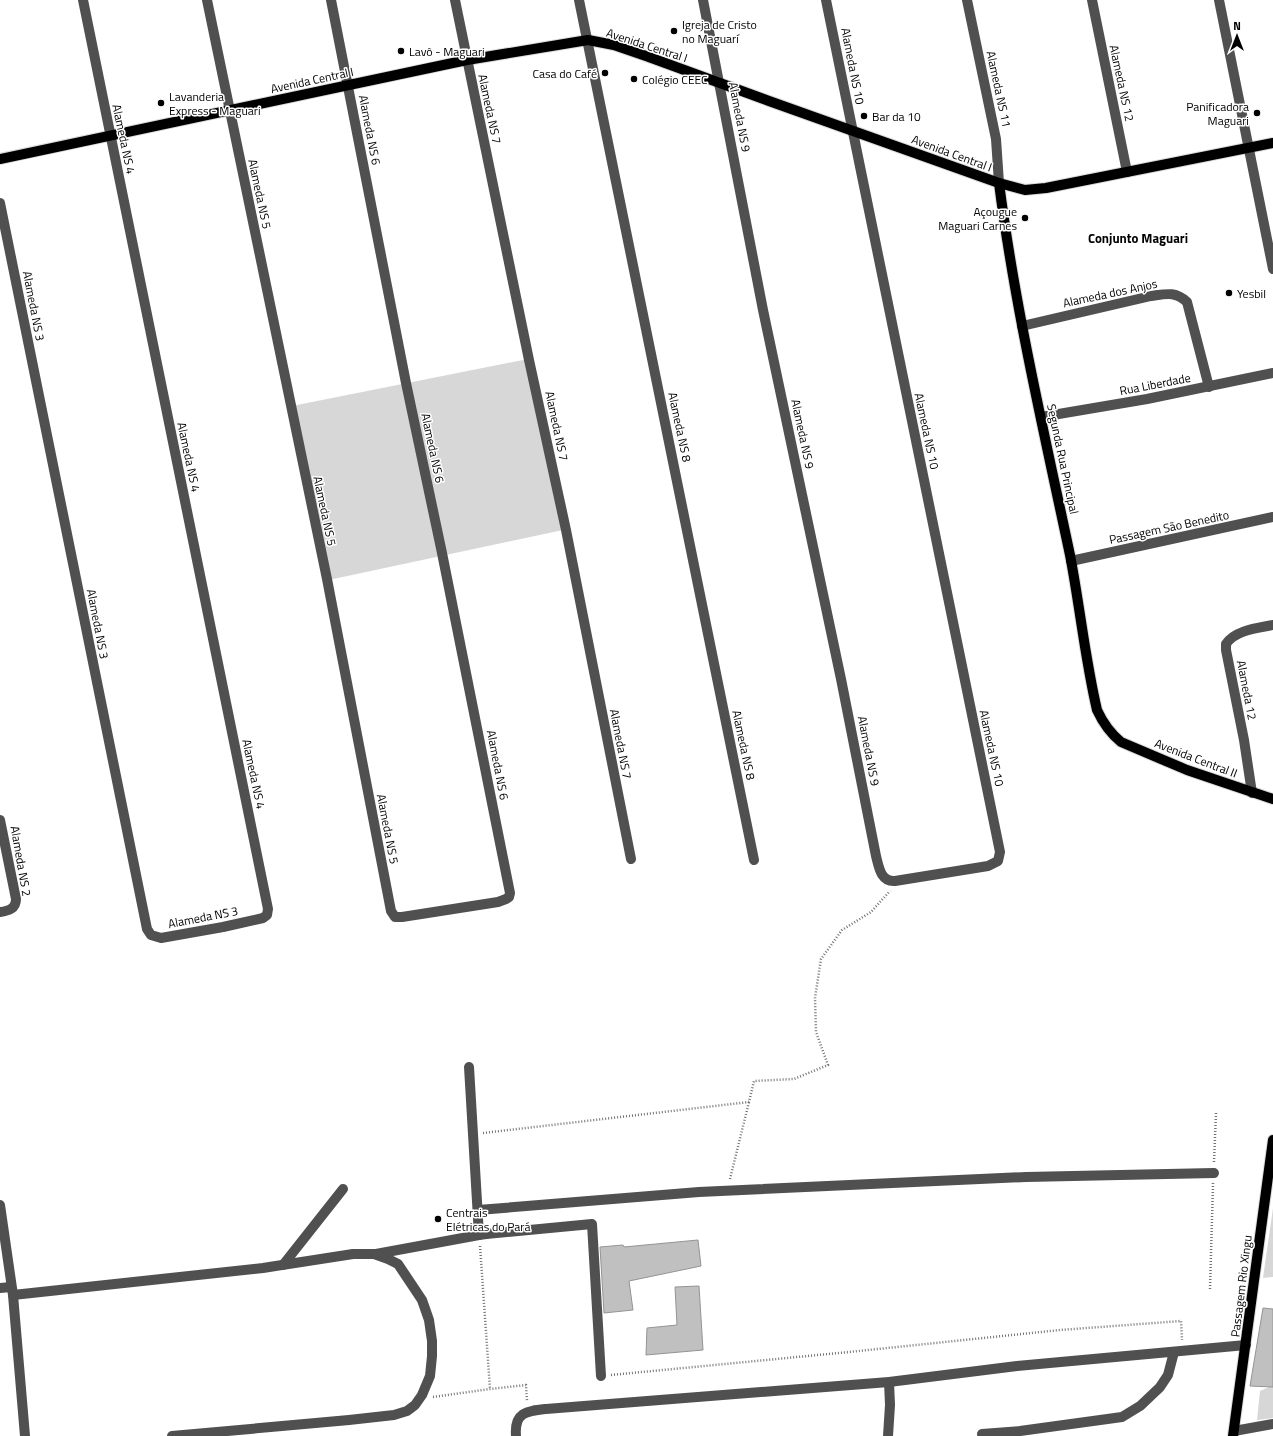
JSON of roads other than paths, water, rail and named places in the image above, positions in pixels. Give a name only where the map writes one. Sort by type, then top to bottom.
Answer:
[{"type":"main road","name":"Avenida Central I","points":[[0,159],[467,60],[588,40],[614,45],[998,183],[1025,190],[1036,190],[1273,143]]},
{"type":"main road","name":"Segunda Rua Principal","points":[[998,183],[1006,240],[1022,326],[1071,562],[1096,705],[1103,722],[1113,735]]},
{"type":"main road","name":"Avenida Central II","points":[[1113,735],[1121,742],[1133,748],[1187,770],[1273,799]]},
{"type":"main road","name":"Passagem Rio Xingu","points":[[1234,1433],[1273,1140]]},
{"type":"street","name":"Alameda NS 4","points":[[83,0],[268,909],[268,915],[265,917]]},
{"type":"street","name":"Alameda NS 5","points":[[207,0],[326,579],[391,911],[395,917],[402,918],[498,902],[506,899]]},
{"type":"street","name":"Alameda NS 6","points":[[331,0],[510,893],[509,897],[506,899]]},
{"type":"street","name":"Alameda NS 7","points":[[455,0],[529,360],[566,530],[631,859]]},
{"type":"street","name":"Alameda NS 8","points":[[580,0],[754,860]]},
{"type":"street","name":"Alameda NS 9","points":[[703,0],[763,310],[838,663],[876,856],[883,876],[888,880],[899,880]]},
{"type":"street","name":"Alameda NS 10","points":[[826,0],[1000,852],[998,861],[994,864],[899,880]]},
{"type":"street","name":"Alameda NS 11","points":[[967,0],[996,139],[998,183]]},
{"type":"street","name":"Alameda NS 12","points":[[1092,0],[1127,172]]},
{"type":"street","points":[[1219,0],[1273,269]]},
{"type":"street","name":"Alameda NS 3","points":[[0,203],[147,928],[151,935],[161,938],[223,927],[265,917]]},
{"type":"street","name":"Alameda dos Anjos","points":[[1022,326],[1151,296],[1168,293],[1178,295],[1187,302],[1209,387]]},
{"type":"street","name":"Rua Liberdade","points":[[1041,417],[1209,387],[1273,373]]},
{"type":"street","name":"Passagem São Benedito","points":[[1071,562],[1273,517]]},
{"type":"street","name":"Alameda 12","points":[[1252,793],[1244,740],[1226,644],[1234,636],[1255,628],[1273,625]]},
{"type":"street","name":"Alameda NS 2","points":[[0,820],[16,899],[14,907],[10,910],[0,912]]},
{"type":"street","points":[[469,1067],[481,1236]]},
{"type":"street","points":[[478,1210],[636,1196],[727,1191],[1026,1176],[1214,1173]]},
{"type":"street","points":[[283,1265],[343,1189]]},
{"type":"street","points":[[0,1204],[12,1291],[25,1436]]},
{"type":"street","points":[[0,1288],[12,1291],[283,1265],[353,1254],[374,1254],[481,1236],[592,1224],[601,1376]]},
{"type":"street","points":[[172,1436],[394,1415],[407,1411],[415,1405],[430,1376],[432,1363],[432,1341],[429,1320],[422,1300],[398,1264],[388,1258],[374,1254]]},
{"type":"street","points":[[516,1436],[518,1419],[521,1415],[528,1411],[889,1382],[956,1375],[1016,1366],[1246,1345]]},
{"type":"street","points":[[982,1434],[1028,1430],[1122,1417],[1140,1406],[1160,1388],[1168,1375],[1178,1352]]},
{"type":"street","points":[[888,1436],[890,1405],[889,1382]]},
{"type":"street","points":[[1234,1433],[1273,1424]]},
{"type":"place","name":"Igreja de Cristo no Maguarí","points":[[674,31]]},
{"type":"place","name":"Lavô - Maguari","points":[[401,51]]},
{"type":"place","name":"Casa do Café","points":[[605,73]]},
{"type":"place","name":"Colégio CEEC","points":[[634,79]]},
{"type":"place","name":"Lavanderia Express - Maguari","points":[[161,103]]},
{"type":"place","name":"Panificadora Maguari","points":[[1257,113]]},
{"type":"place","name":"Bar da 10","points":[[864,116]]},
{"type":"place","name":"Açougue Maguari Carnes","points":[[1025,218]]},
{"type":"place","name":"Yesbil","points":[[1229,293]]},
{"type":"place","name":"Centrais Elétricas do Pará","points":[[438,1219]]},
{"type":"district","name":"Conjunto Maguari","points":[[1138,238]]}]
